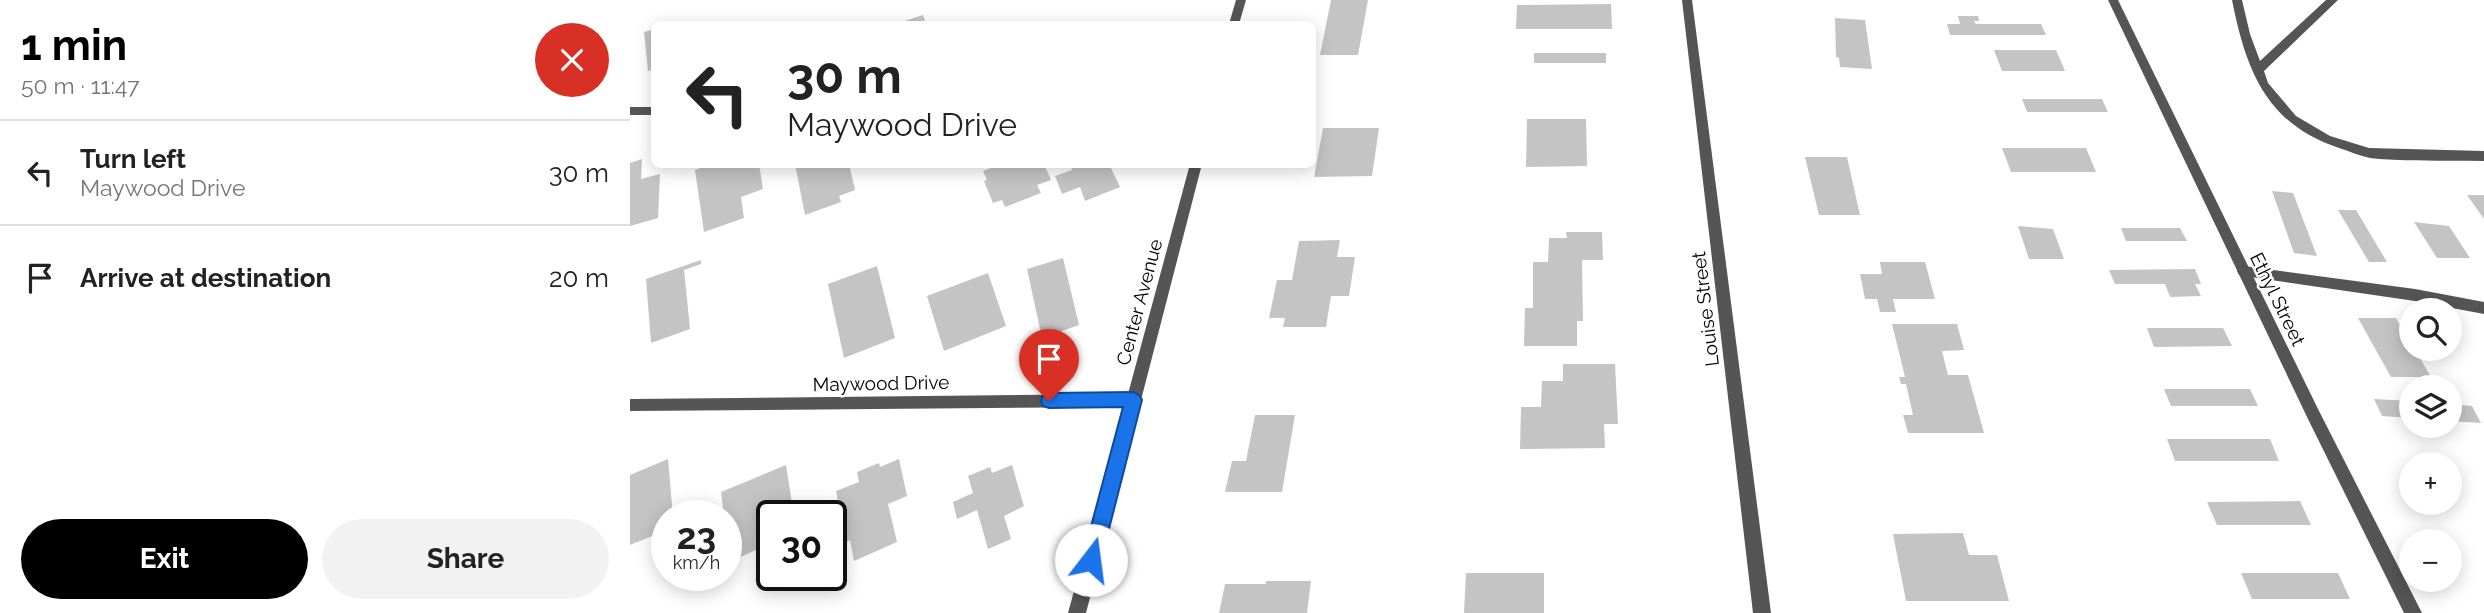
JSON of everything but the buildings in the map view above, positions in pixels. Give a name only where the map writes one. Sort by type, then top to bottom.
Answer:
[{"type":"street","points":[[1235,21],[1241,0]]},
{"type":"street","name":"Louise Street","points":[[1687,0],[1762,613]]},
{"type":"street","name":"Ethyl Street","points":[[2113,0],[2413,613]]},
{"type":"street","points":[[2237,0],[2245,34],[2263,84],[2292,119],[2326,139],[2369,153],[2484,156]]},
{"type":"street","points":[[2259,69],[2333,0]]},
{"type":"street","points":[[630,111],[651,111]]},
{"type":"street","name":"Center Avenue","points":[[1077,613],[1195,168]]},
{"type":"street","points":[[2244,271],[2415,295],[2484,308]]},
{"type":"street","name":"Maywood Drive","points":[[630,405],[1133,400]]},
{"type":"route","points":[[1049,401],[1133,400],[1091,560]]}]
